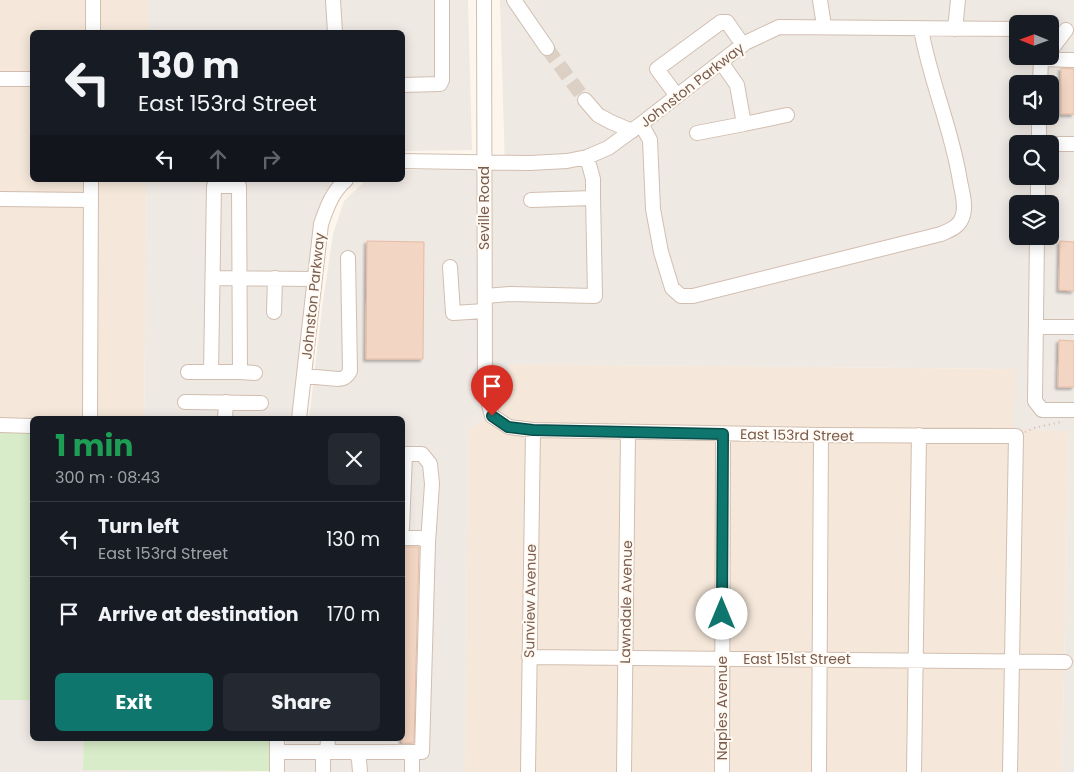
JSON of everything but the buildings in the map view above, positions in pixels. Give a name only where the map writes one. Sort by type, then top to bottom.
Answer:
[{"type":"street","points":[[93,30],[94,0]]},
{"type":"street","points":[[333,0],[335,30]]},
{"type":"street","points":[[405,85],[440,84],[442,80],[442,0]]},
{"type":"street","name":"Seville Road","points":[[484,0],[485,390],[492,416]]},
{"type":"street","points":[[514,0],[547,48]]},
{"type":"street","points":[[820,0],[824,26]]},
{"type":"street","points":[[955,29],[958,0]]},
{"type":"street","points":[[677,96],[657,69],[722,22],[727,22],[743,44]]},
{"type":"street","name":"Johnston Parkway","points":[[405,161],[558,162],[587,157],[608,148],[637,128],[743,44],[779,27],[1009,29]]},
{"type":"street","points":[[586,100],[598,115],[611,122],[637,128],[650,140],[653,209],[661,252],[672,288],[680,296],[693,296],[941,234],[957,227],[963,216],[964,202],[958,166],[940,99],[926,58],[921,29]]},
{"type":"street","points":[[1059,41],[1070,30]]},
{"type":"street","points":[[1059,57],[1074,60]]},
{"type":"street","points":[[721,62],[737,85],[744,124]]},
{"type":"street","points":[[0,79],[30,79]]},
{"type":"street","points":[[697,133],[787,115]]},
{"type":"street","points":[[1059,144],[1074,144]]},
{"type":"street","points":[[485,296],[510,294],[595,296],[593,179],[587,157]]},
{"type":"street","points":[[90,182],[90,416]]},
{"type":"street","name":"Johnston Parkway","points":[[299,416],[321,224],[329,201],[344,182]]},
{"type":"street","points":[[211,372],[214,186],[239,186],[240,372]]},
{"type":"street","points":[[531,200],[593,197]]},
{"type":"street","points":[[0,199],[90,200]]},
{"type":"street","points":[[1038,245],[1035,401],[1042,410],[1074,410]]},
{"type":"street","points":[[304,376],[343,379],[350,371],[348,258]]},
{"type":"street","points":[[450,267],[453,313],[485,312]]},
{"type":"street","points":[[213,278],[315,279]]},
{"type":"street","points":[[274,312],[275,278]]},
{"type":"street","points":[[1036,327],[1074,327]]},
{"type":"street","points":[[188,372],[255,373]]},
{"type":"street","points":[[185,402],[261,403]]},
{"type":"street","points":[[225,416],[226,402]]},
{"type":"street","name":"East 153rd Street","points":[[492,416],[508,427],[533,430],[821,436],[1019,435]]},
{"type":"street","points":[[0,425],[30,426]]},
{"type":"street","name":"Sunview Avenue","points":[[528,772],[533,430]]},
{"type":"street","name":"Lawndale Avenue","points":[[624,772],[628,432]]},
{"type":"street","name":"Naples Avenue","points":[[722,772],[723,434]]},
{"type":"street","points":[[914,772],[919,435]]},
{"type":"street","points":[[1010,772],[1011,661],[1019,435]]},
{"type":"street","points":[[819,772],[821,436]]},
{"type":"street","points":[[277,772],[277,746],[326,748],[356,752],[422,752],[424,749],[428,543],[432,484],[430,464],[422,454],[405,454]]},
{"type":"street","points":[[405,538],[422,538],[428,543]]},
{"type":"street","name":"East 151st Street","points":[[529,657],[1064,662]]},
{"type":"street","points":[[323,772],[326,748]]},
{"type":"street","points":[[356,752],[360,772]]},
{"type":"street","points":[[412,752],[412,772]]},
{"type":"path","points":[[1019,435],[1029,429],[1061,422]]},
{"type":"shaded area","points":[[0,0],[149,0],[149,30],[30,30],[30,182],[147,182],[144,416],[30,416],[30,434],[0,433]]},
{"type":"shaded area","points":[[149,0],[468,0],[472,150],[405,151],[405,30],[149,30]]},
{"type":"shaded area","points":[[500,0],[1074,0],[1074,772],[1062,772],[1069,431],[1013,430],[1016,369],[510,364],[503,407],[468,429],[465,772],[285,772],[286,741],[405,741],[405,416],[309,416],[333,234],[344,201],[364,182],[405,182],[405,170],[505,169]]},
{"type":"shaded area","points":[[147,182],[334,182],[325,192],[313,232],[292,416],[144,416]]},
{"type":"shaded area","points":[[509,364],[1017,369],[1069,431],[1062,772],[465,772],[468,429],[503,407]]},
{"type":"shaded area","points":[[0,700],[30,700],[30,741],[84,741],[84,770],[269,772],[0,772]]},
{"type":"green space","points":[[0,425],[30,426],[30,700],[0,700]]},
{"type":"green space","points":[[84,741],[270,741],[269,771],[83,770]]},
{"type":"tunnel","points":[[547,48],[585,100]]},
{"type":"route","points":[[492,416],[508,427],[533,430],[723,434],[722,614]]}]
